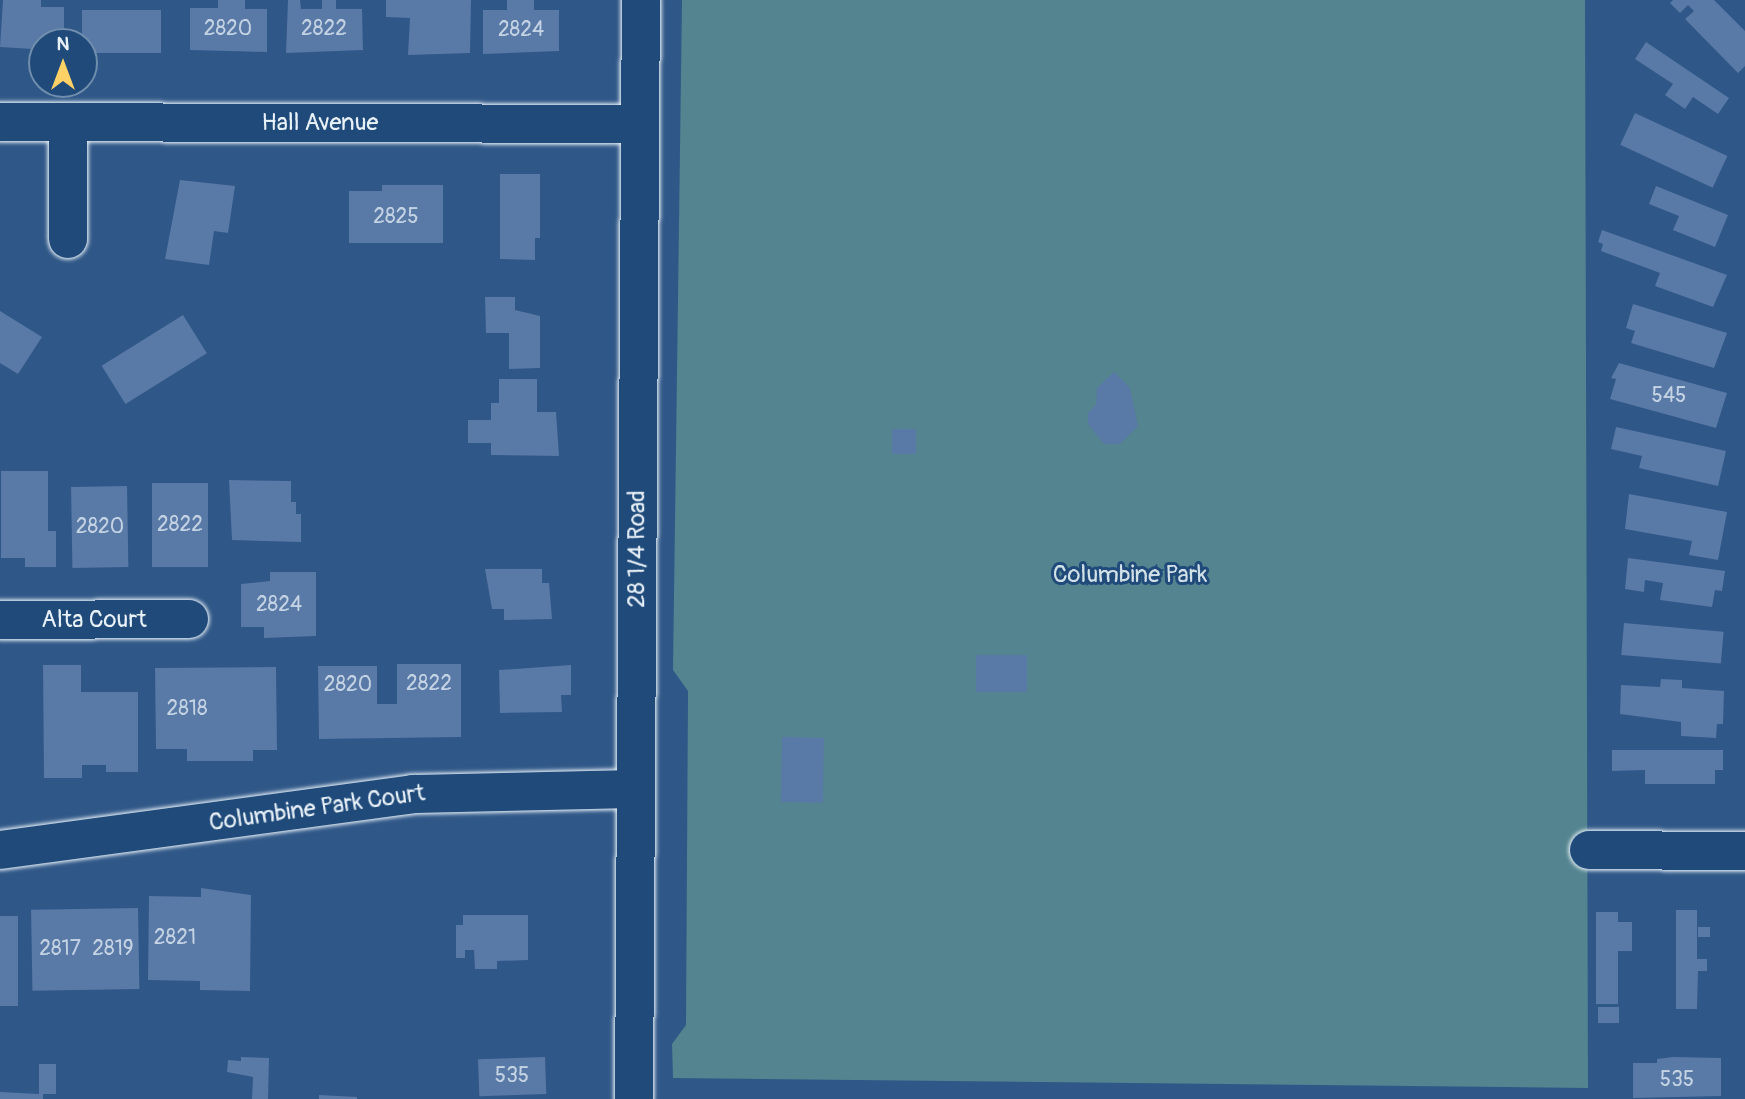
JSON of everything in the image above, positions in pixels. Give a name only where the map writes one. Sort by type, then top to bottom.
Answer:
[{"type":"street","name":"28 1/4 Road","points":[[634,1099],[641,0]]},
{"type":"street","name":"Hall Avenue","points":[[0,122],[640,124]]},
{"type":"street","points":[[68,122],[68,239]]},
{"type":"street","name":"Alta Court","points":[[0,620],[189,619]]},
{"type":"street","name":"Columbine Park Court","points":[[0,850],[413,794],[636,789]]},
{"type":"street","points":[[1589,850],[1745,851]]},
{"type":"green space","name":"Columbine Park","points":[[682,0],[1585,0],[1588,1088],[673,1078],[672,1044],[686,1025],[688,691],[673,670]]},
{"type":"building","points":[[3,0],[41,0],[41,7],[64,7],[64,28],[28,28],[28,49],[0,47]]},
{"type":"building","points":[[218,0],[245,0],[245,9],[267,9],[267,52],[190,50],[190,8],[218,8]]},
{"type":"building","points":[[288,0],[300,0],[301,9],[322,9],[322,0],[336,0],[336,9],[362,9],[363,50],[286,53]]},
{"type":"building","points":[[386,0],[471,0],[470,53],[408,55],[410,18],[386,17]]},
{"type":"building","points":[[507,0],[534,0],[534,10],[559,10],[559,51],[483,54],[483,10],[507,10]]},
{"type":"building","points":[[1673,0],[1714,0],[1745,31],[1745,66],[1738,73],[1685,19],[1694,11],[1688,5],[1680,13],[1670,3]]},
{"type":"building","points":[[82,10],[161,10],[161,53],[98,53],[98,28],[82,28]]},
{"type":"building","points":[[1646,42],[1729,98],[1718,114],[1693,97],[1685,109],[1665,95],[1673,84],[1635,59]]},
{"type":"building","points":[[1635,113],[1727,156],[1713,188],[1620,145]]},
{"type":"building","points":[[500,174],[540,174],[540,238],[535,238],[535,260],[500,259]]},
{"type":"building","points":[[180,180],[235,186],[228,233],[214,231],[209,265],[165,259]]},
{"type":"building","points":[[382,185],[443,185],[443,243],[349,243],[349,191],[382,191]]},
{"type":"building","points":[[1656,186],[1728,215],[1715,247],[1673,230],[1679,216],[1649,204]]},
{"type":"building","points":[[1602,230],[1727,275],[1713,307],[1655,286],[1660,273],[1601,251],[1603,244],[1598,242]]},
{"type":"building","points":[[485,297],[515,297],[515,310],[540,316],[540,368],[509,369],[509,333],[486,333]]},
{"type":"building","points":[[1633,304],[1727,333],[1714,368],[1631,343],[1635,331],[1626,328]]},
{"type":"building","points":[[0,311],[42,337],[18,374],[0,363]]},
{"type":"building","points":[[183,315],[207,353],[125,404],[102,366]]},
{"type":"building","points":[[1619,363],[1727,393],[1716,428],[1610,399],[1616,379],[1611,378]]},
{"type":"building","points":[[1114,372],[1130,388],[1138,426],[1120,444],[1104,444],[1088,424],[1088,413],[1096,405],[1097,388]]},
{"type":"building","points":[[499,379],[537,379],[537,412],[556,412],[559,456],[491,455],[491,443],[468,443],[468,420],[491,420],[491,403],[499,403]]},
{"type":"building","points":[[1616,427],[1726,451],[1718,486],[1639,468],[1642,456],[1611,449]]},
{"type":"building","points":[[892,429],[916,429],[916,454],[892,454]]},
{"type":"building","points":[[1,471],[48,471],[48,531],[56,531],[56,567],[25,567],[25,558],[1,558]]},
{"type":"building","points":[[229,480],[291,481],[291,502],[296,502],[296,514],[301,514],[301,542],[232,540]]},
{"type":"building","points":[[152,483],[208,483],[208,567],[152,567]]},
{"type":"building","points":[[127,486],[128,567],[72,568],[71,487]]},
{"type":"building","points":[[1629,494],[1727,512],[1718,560],[1689,555],[1692,541],[1625,529]]},
{"type":"building","points":[[1628,558],[1725,571],[1722,591],[1715,590],[1712,607],[1660,600],[1663,583],[1645,580],[1644,592],[1625,589]]},
{"type":"building","points":[[485,569],[542,569],[542,583],[549,583],[552,619],[504,620],[504,609],[492,609]]},
{"type":"building","points":[[270,572],[316,572],[316,636],[264,638],[264,627],[241,627],[241,584],[270,581]]},
{"type":"building","points":[[1624,623],[1724,632],[1721,664],[1621,655]]},
{"type":"building","points":[[976,655],[1027,655],[1027,692],[976,692]]},
{"type":"building","points":[[397,664],[461,664],[461,737],[319,739],[318,666],[377,666],[377,704],[397,704]]},
{"type":"building","points":[[43,665],[81,665],[81,692],[138,692],[138,772],[106,772],[106,765],[82,765],[82,778],[44,778]]},
{"type":"building","points":[[571,665],[571,695],[561,695],[562,712],[500,713],[499,670]]},
{"type":"building","points":[[276,667],[277,750],[253,750],[253,761],[187,761],[187,749],[156,749],[155,668]]},
{"type":"building","points":[[1661,679],[1682,680],[1682,688],[1724,691],[1723,724],[1717,724],[1716,738],[1681,736],[1681,722],[1620,714],[1621,685],[1660,687]]},
{"type":"building","points":[[782,737],[824,738],[823,803],[781,802]]},
{"type":"building","points":[[1612,750],[1723,750],[1723,770],[1715,770],[1715,784],[1645,784],[1645,770],[1612,771]]},
{"type":"building","points":[[201,888],[251,895],[250,991],[200,990],[200,981],[148,980],[149,896],[201,897]]},
{"type":"building","points":[[138,908],[139,989],[32,991],[31,910]]},
{"type":"building","points":[[1676,910],[1697,910],[1697,959],[1707,959],[1707,971],[1698,971],[1697,1009],[1676,1009]]},
{"type":"building","points":[[1596,912],[1618,912],[1618,922],[1632,922],[1632,951],[1618,951],[1618,1004],[1596,1004]]},
{"type":"building","points":[[463,915],[528,915],[528,960],[497,961],[497,969],[475,969],[474,950],[465,950],[465,958],[456,958],[456,925],[463,925]]},
{"type":"building","points":[[0,916],[18,916],[18,1006],[0,1006]]},
{"type":"building","points":[[1698,927],[1710,927],[1710,937],[1698,937]]},
{"type":"building","points":[[1598,1007],[1619,1007],[1619,1023],[1598,1023]]},
{"type":"building","points":[[241,1057],[269,1058],[268,1099],[252,1099],[253,1077],[227,1072],[228,1060],[241,1061]]},
{"type":"building","points":[[545,1057],[546,1094],[479,1096],[478,1059]]},
{"type":"building","points":[[1721,1058],[1721,1096],[1633,1098],[1633,1063],[1657,1063],[1657,1059]]},
{"type":"building","points":[[39,1064],[56,1064],[56,1094],[43,1094],[43,1099],[0,1099],[0,1092],[39,1094]]},
{"type":"building","points":[[319,1095],[357,1097],[357,1099],[319,1099]]}]
